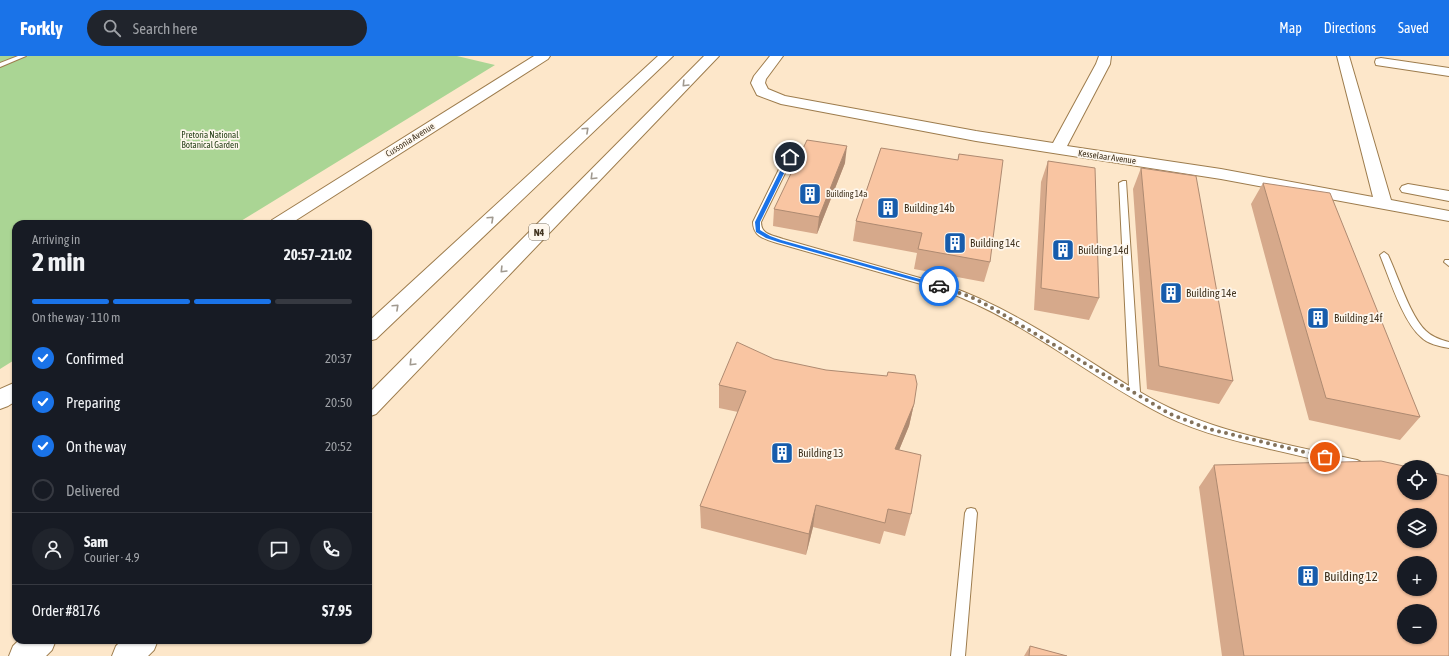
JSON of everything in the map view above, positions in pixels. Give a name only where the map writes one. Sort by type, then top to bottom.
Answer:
[{"type":"main road","points":[[372,330],[666,56]]},
{"type":"main road","name":"N4","points":[[372,404],[712,56]]},
{"type":"main road","name":"Cussonia Avenue","points":[[284,220],[537,57]]},
{"type":"main road","points":[[0,400],[12,392]]},
{"type":"main road","points":[[24,656],[37,644]]},
{"type":"main road","points":[[127,656],[139,644]]},
{"type":"street","name":"Kesselaar Avenue","points":[[777,56],[758,81],[759,88],[765,94],[775,98],[809,106],[968,135],[1221,174],[1449,216]]},
{"type":"street","points":[[1058,149],[1105,56]]},
{"type":"street","points":[[1343,56],[1383,203]]},
{"type":"street","points":[[1381,62],[1449,72]]},
{"type":"street","points":[[1408,188],[1449,196]]},
{"type":"lane","points":[[0,65],[23,56]]},
{"type":"lane","points":[[790,157],[757,222],[757,228],[761,234],[796,246],[945,288],[971,297],[1012,319],[1170,414],[1209,429],[1368,468]]},
{"type":"lane","points":[[1123,184],[1135,394]]},
{"type":"lane","points":[[1384,255],[1421,332],[1430,338],[1449,345]]},
{"type":"lane","points":[[958,656],[971,513]]},
{"type":"green space","name":"Pretoria National Botanical Garden","points":[[0,56],[457,56],[495,65],[243,220],[12,220],[12,362],[0,369]]},
{"type":"building","name":"Building 14a","points":[[807,140],[847,146],[819,217],[774,209]]},
{"type":"building","points":[[881,148],[958,160],[959,154],[1003,160],[990,262],[918,249],[922,233],[856,221]]},
{"type":"building","name":"Building 14d","points":[[1048,161],[1095,168],[1099,298],[1041,288]]},
{"type":"building","name":"Building 14e","points":[[1141,168],[1196,176],[1233,381],[1159,366]]},
{"type":"building","name":"Building 14f","points":[[1263,183],[1330,193],[1420,417],[1326,398]]},
{"type":"building","name":"Building 13","points":[[737,342],[774,359],[826,370],[887,376],[888,372],[915,375],[917,384],[914,404],[895,449],[921,455],[911,514],[888,509],[885,523],[816,505],[809,534],[700,506],[746,391],[719,385]]},
{"type":"building","name":"Building 12","points":[[1381,461],[1397,465],[1397,500],[1437,500],[1437,473],[1449,476],[1449,656],[1244,656],[1214,465]]},
{"type":"building","points":[[1030,646],[1067,656],[1029,656]]},
{"type":"way so far","points":[[939,286],[971,297],[987,305],[1135,394],[1187,422],[1222,433],[1325,457]]},
{"type":"place","name":"Building 14a","points":[[810,194]]},
{"type":"place","name":"Building 14b","points":[[888,208]]},
{"type":"place","name":"Building 14c","points":[[955,243]]},
{"type":"place","name":"Building 14d","points":[[1063,250]]},
{"type":"place","name":"Building 14e","points":[[1171,293]]},
{"type":"place","name":"Building 14f","points":[[1318,318]]},
{"type":"place","name":"Building 13","points":[[782,453]]},
{"type":"place","name":"Building 12","points":[[1308,576]]},
{"type":"route","points":[[790,157],[757,222],[758,231],[761,234],[796,246],[939,286]]}]
